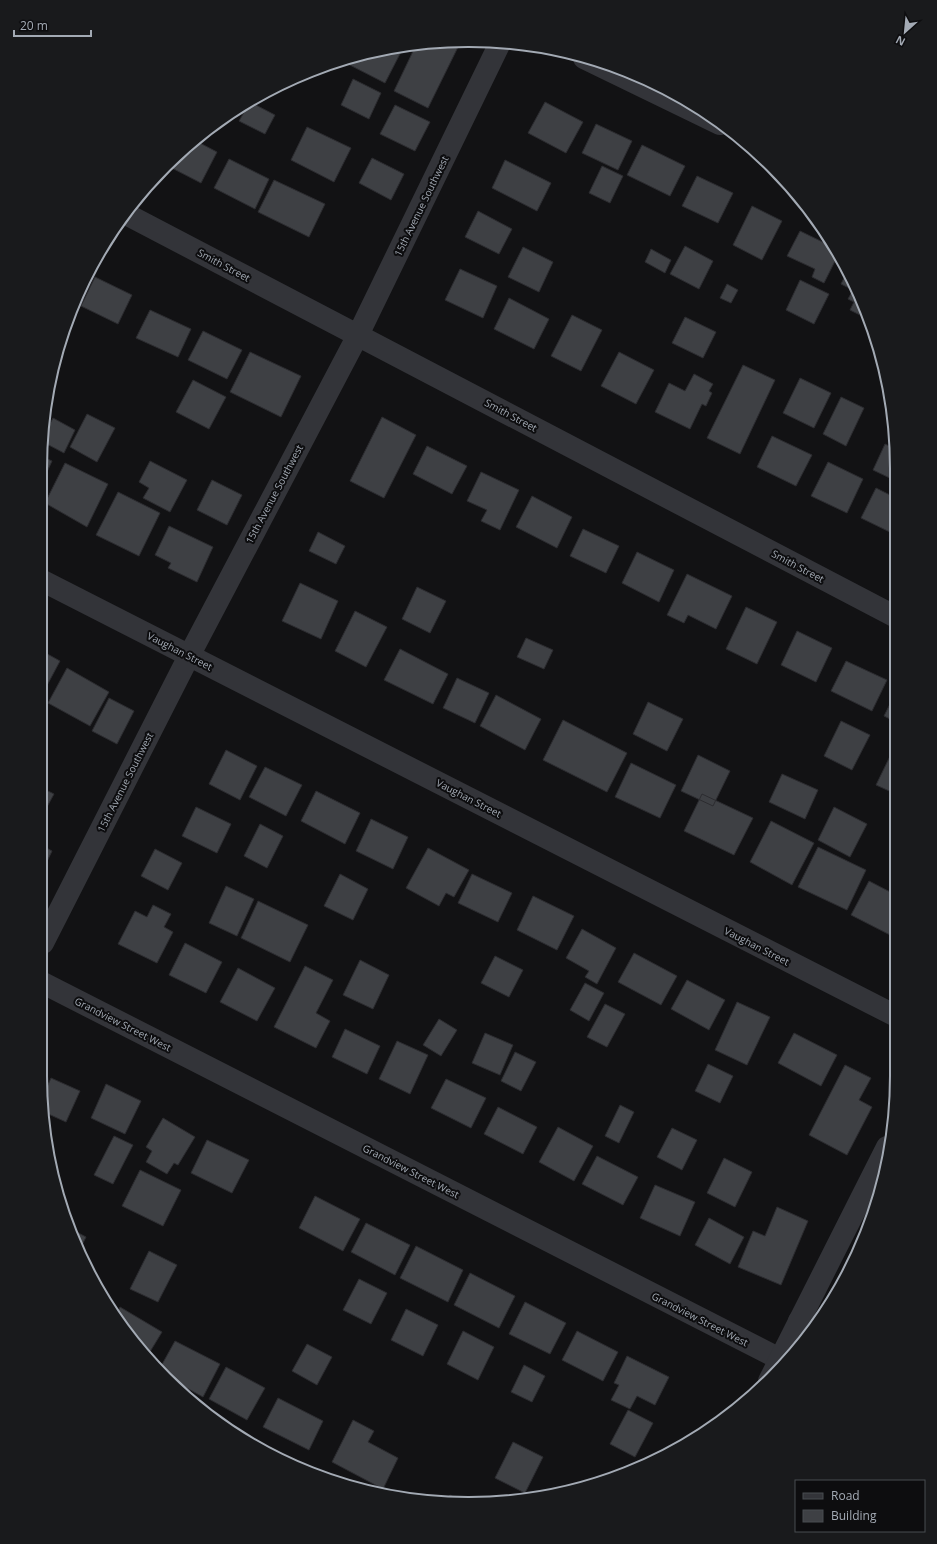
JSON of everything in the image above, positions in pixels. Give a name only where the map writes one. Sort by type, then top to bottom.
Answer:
[{"type":"street","name":"15th Avenue Southwest","points":[[47,936],[189,656],[358,335],[497,48]]},
{"type":"street","points":[[617,74],[687,108]]},
{"type":"street","name":"Smith Street","points":[[131,216],[890,614]]},
{"type":"street","name":"Vaughan Street","points":[[47,583],[890,1013]]},
{"type":"street","name":"Grandview Street West","points":[[47,985],[780,1359]]},
{"type":"street","points":[[781,1358],[806,1324],[881,1162]]},
{"type":"building","points":[[458,47],[428,108],[394,91],[413,51]]},
{"type":"building","points":[[400,53],[385,83],[348,64]]},
{"type":"building","points":[[353,79],[381,93],[369,119],[341,105]]},
{"type":"building","points":[[545,102],[583,122],[566,153],[528,133]]},
{"type":"building","points":[[255,105],[275,115],[265,134],[239,121],[245,111]]},
{"type":"building","points":[[395,105],[430,122],[415,151],[380,134]]},
{"type":"building","points":[[596,124],[632,141],[618,170],[582,153]]},
{"type":"building","points":[[307,127],[351,148],[334,182],[291,160]]},
{"type":"building","points":[[201,144],[217,152],[201,183],[172,168]]},
{"type":"building","points":[[642,145],[685,166],[670,196],[627,175]]},
{"type":"building","points":[[372,158],[404,174],[391,200],[359,183]]},
{"type":"building","points":[[229,159],[269,179],[255,209],[214,188]]},
{"type":"building","points":[[505,160],[551,183],[537,211],[492,188]]},
{"type":"building","points":[[602,166],[623,176],[610,203],[589,193]]},
{"type":"building","points":[[697,176],[733,193],[718,223],[682,206]]},
{"type":"building","points":[[274,180],[325,204],[309,237],[258,212]]},
{"type":"building","points":[[752,206],[782,221],[762,260],[733,245]]},
{"type":"building","points":[[478,211],[512,229],[499,254],[465,237]]},
{"type":"building","points":[[800,231],[825,243],[835,260],[824,283],[812,277],[815,269],[787,256]]},
{"type":"building","points":[[685,246],[713,261],[699,289],[670,274]]},
{"type":"building","points":[[523,247],[553,262],[539,292],[508,277]]},
{"type":"building","points":[[651,249],[671,260],[665,273],[645,262]]},
{"type":"building","points":[[460,269],[497,286],[483,318],[445,300]]},
{"type":"building","points":[[95,277],[132,295],[118,324],[81,306]]},
{"type":"building","points":[[844,277],[850,288],[841,284]]},
{"type":"building","points":[[800,280],[829,294],[814,324],[786,310]]},
{"type":"building","points":[[727,284],[738,290],[731,303],[720,298]]},
{"type":"building","points":[[852,292],[861,316],[850,310],[854,302],[848,299]]},
{"type":"building","points":[[509,298],[549,319],[534,349],[494,329]]},
{"type":"building","points":[[150,310],[191,329],[178,357],[136,338]]},
{"type":"building","points":[[572,315],[602,330],[581,371],[551,356]]},
{"type":"building","points":[[685,317],[716,332],[703,358],[672,343]]},
{"type":"building","points":[[203,331],[242,350],[227,379],[188,360]]},
{"type":"building","points":[[250,352],[301,376],[281,417],[230,392]]},
{"type":"building","points":[[619,352],[654,370],[636,404],[601,386]]},
{"type":"building","points":[[743,365],[775,380],[740,454],[707,438]]},
{"type":"building","points":[[694,374],[713,384],[709,391],[712,393],[706,406],[702,404],[690,429],[655,412],[669,383],[685,391]]},
{"type":"building","points":[[800,378],[831,393],[814,428],[783,413]]},
{"type":"building","points":[[193,380],[226,397],[209,429],[176,412]]},
{"type":"building","points":[[841,397],[864,408],[846,446],[823,434]]},
{"type":"building","points":[[87,414],[115,428],[97,462],[70,447]]},
{"type":"building","points":[[382,417],[416,435],[384,498],[350,481]]},
{"type":"building","points":[[53,418],[75,430],[64,453],[48,445],[50,424]]},
{"type":"building","points":[[772,436],[812,455],[796,486],[757,467]]},
{"type":"building","points":[[885,444],[889,446],[890,478],[873,470]]},
{"type":"building","points":[[427,446],[467,466],[452,494],[413,474]]},
{"type":"building","points":[[47,459],[52,461],[47,472]]},
{"type":"building","points":[[150,461],[187,480],[170,512],[143,498],[149,488],[139,482]]},
{"type":"building","points":[[828,462],[863,479],[847,513],[811,496]]},
{"type":"building","points":[[65,463],[108,484],[87,527],[47,504],[47,499]]},
{"type":"building","points":[[481,472],[519,490],[500,530],[481,521],[487,510],[467,501]]},
{"type":"building","points":[[212,480],[242,495],[227,525],[197,510]]},
{"type":"building","points":[[876,488],[890,495],[890,532],[861,518]]},
{"type":"building","points":[[118,492],[160,513],[139,556],[96,535]]},
{"type":"building","points":[[532,496],[572,517],[557,548],[516,527]]},
{"type":"building","points":[[169,526],[213,547],[197,582],[168,568],[171,563],[155,555]]},
{"type":"building","points":[[583,529],[619,546],[606,573],[570,556]]},
{"type":"building","points":[[318,532],[345,546],[336,564],[309,551]]},
{"type":"building","points":[[637,552],[674,570],[659,602],[622,583]]},
{"type":"building","points":[[687,574],[732,596],[716,629],[688,615],[684,623],[667,615]]},
{"type":"building","points":[[300,583],[338,601],[321,639],[282,621]]},
{"type":"building","points":[[417,587],[446,601],[430,633],[402,619]]},
{"type":"building","points":[[746,607],[777,622],[757,664],[726,649]]},
{"type":"building","points":[[355,611],[387,627],[366,667],[335,651]]},
{"type":"building","points":[[797,631],[832,648],[816,682],[781,665]]},
{"type":"building","points":[[526,638],[553,650],[544,669],[517,657]]},
{"type":"building","points":[[400,649],[448,674],[433,704],[384,680]]},
{"type":"building","points":[[47,654],[60,661],[47,685]]},
{"type":"building","points":[[846,661],[887,680],[872,711],[831,691]]},
{"type":"building","points":[[67,668],[109,692],[90,726],[48,703]]},
{"type":"building","points":[[457,678],[489,693],[475,723],[443,708]]},
{"type":"building","points":[[496,695],[541,719],[525,750],[480,726]]},
{"type":"building","points":[[109,698],[134,711],[117,744],[92,731]]},
{"type":"building","points":[[648,702],[683,719],[667,751],[633,734]]},
{"type":"building","points":[[890,704],[890,719],[884,716]]},
{"type":"building","points":[[563,720],[627,753],[607,792],[543,760]]},
{"type":"building","points":[[841,721],[870,735],[852,770],[824,756]]},
{"type":"building","points":[[226,750],[257,766],[240,800],[209,784]]},
{"type":"building","points":[[698,755],[730,771],[713,806],[681,791]]},
{"type":"building","points":[[890,756],[890,791],[876,785]]},
{"type":"building","points":[[631,763],[676,785],[660,818],[615,797]]},
{"type":"building","points":[[265,767],[302,785],[286,816],[249,797]]},
{"type":"building","points":[[782,774],[818,790],[805,819],[769,802]]},
{"type":"building","points":[[47,790],[54,794],[47,807]]},
{"type":"building","points":[[316,791],[360,813],[345,844],[301,821]]},
{"type":"building","points":[[702,794],[753,818],[734,855],[684,831]]},
{"type":"building","points":[[196,807],[231,824],[217,853],[182,836]]},
{"type":"building","points":[[834,807],[867,824],[850,857],[818,840]]},
{"type":"building","points":[[371,819],[408,837],[393,869],[356,851]]},
{"type":"building","points":[[771,821],[814,843],[792,885],[750,862]]},
{"type":"building","points":[[260,824],[283,836],[267,868],[244,856]]},
{"type":"building","points":[[818,847],[866,870],[847,910],[798,887]]},
{"type":"building","points":[[47,848],[52,851],[47,862]]},
{"type":"building","points":[[428,848],[469,870],[454,897],[446,893],[439,906],[406,888]]},
{"type":"building","points":[[155,849],[182,863],[168,890],[141,876]]},
{"type":"building","points":[[340,874],[368,889],[353,920],[324,906]]},
{"type":"building","points":[[472,874],[512,893],[498,922],[458,903]]},
{"type":"building","points":[[869,881],[890,892],[890,935],[851,915]]},
{"type":"building","points":[[226,886],[254,899],[237,936],[209,923]]},
{"type":"building","points":[[533,896],[574,916],[557,950],[517,930]]},
{"type":"building","points":[[258,901],[308,925],[290,962],[241,938]]},
{"type":"building","points":[[153,905],[171,914],[164,927],[173,932],[157,963],[118,944],[135,911],[147,917]]},
{"type":"building","points":[[582,929],[616,948],[597,984],[585,977],[589,971],[566,958]]},
{"type":"building","points":[[185,943],[222,962],[206,993],[169,975]]},
{"type":"building","points":[[634,953],[677,976],[661,1005],[618,982]]},
{"type":"building","points":[[495,956],[523,970],[509,997],[481,983]]},
{"type":"building","points":[[360,960],[389,975],[373,1009],[343,995]]},
{"type":"building","points":[[305,966],[333,980],[316,1013],[330,1021],[316,1048],[274,1027]]},
{"type":"building","points":[[238,968],[275,988],[257,1021],[220,1002]]},
{"type":"building","points":[[687,980],[725,1000],[709,1030],[671,1009]]},
{"type":"building","points":[[585,983],[604,993],[589,1021],[570,1010]]},
{"type":"building","points":[[737,1002],[770,1017],[747,1065],[715,1050]]},
{"type":"building","points":[[605,1004],[625,1014],[607,1047],[587,1037]]},
{"type":"building","points":[[439,1019],[457,1030],[441,1056],[423,1045]]},
{"type":"building","points":[[345,1029],[380,1046],[367,1074],[332,1057]]},
{"type":"building","points":[[485,1033],[513,1045],[500,1075],[472,1063]]},
{"type":"building","points":[[794,1033],[837,1055],[821,1086],[778,1063]]},
{"type":"building","points":[[397,1041],[428,1055],[410,1094],[379,1079]]},
{"type":"building","points":[[515,1052],[536,1062],[521,1091],[501,1081]]},
{"type":"building","points":[[708,1064],[733,1076],[720,1103],[695,1091]]},
{"type":"building","points":[[845,1065],[871,1078],[859,1100],[872,1107],[847,1155],[809,1135]]},
{"type":"building","points":[[51,1078],[80,1091],[66,1122],[49,1114],[47,1086]]},
{"type":"building","points":[[446,1079],[486,1098],[471,1128],[431,1108]]},
{"type":"building","points":[[106,1084],[141,1101],[125,1134],[91,1118]]},
{"type":"building","points":[[620,1105],[634,1112],[619,1143],[605,1136]]},
{"type":"building","points":[[498,1107],[537,1127],[523,1154],[484,1134]]},
{"type":"building","points":[[163,1118],[195,1137],[178,1165],[174,1163],[167,1174],[146,1162],[152,1151],[146,1147]]},
{"type":"building","points":[[558,1127],[593,1146],[574,1181],[539,1162]]},
{"type":"building","points":[[672,1128],[697,1140],[682,1170],[657,1157]]},
{"type":"building","points":[[114,1136],[133,1145],[113,1184],[94,1175]]},
{"type":"building","points":[[207,1140],[249,1160],[232,1193],[191,1173]]},
{"type":"building","points":[[597,1156],[638,1177],[623,1205],[582,1184]]},
{"type":"building","points":[[724,1158],[752,1172],[735,1207],[707,1193]]},
{"type":"building","points":[[140,1170],[181,1190],[163,1226],[122,1206]]},
{"type":"building","points":[[655,1185],[695,1202],[680,1236],[640,1218]]},
{"type":"building","points":[[315,1196],[360,1219],[343,1251],[299,1228]]},
{"type":"building","points":[[777,1207],[808,1221],[781,1285],[738,1267],[753,1231],[765,1236]]},
{"type":"building","points":[[709,1218],[744,1237],[730,1264],[695,1245]]},
{"type":"building","points":[[366,1223],[410,1245],[395,1275],[351,1252]]},
{"type":"building","points":[[77,1232],[86,1237],[82,1244]]},
{"type":"building","points":[[416,1246],[463,1270],[448,1302],[400,1278]]},
{"type":"building","points":[[149,1251],[177,1265],[158,1302],[130,1289]]},
{"type":"building","points":[[470,1273],[515,1296],[499,1328],[454,1305]]},
{"type":"building","points":[[359,1279],[387,1293],[371,1324],[343,1310]]},
{"type":"building","points":[[525,1302],[566,1323],[550,1354],[509,1334]]},
{"type":"building","points":[[120,1307],[162,1332],[150,1351],[134,1332],[118,1310]]},
{"type":"building","points":[[406,1309],[438,1325],[423,1356],[391,1340]]},
{"type":"building","points":[[463,1331],[494,1347],[478,1380],[447,1364]]},
{"type":"building","points":[[577,1331],[618,1352],[603,1381],[562,1360]]},
{"type":"building","points":[[175,1341],[220,1364],[203,1397],[186,1387],[162,1365]]},
{"type":"building","points":[[307,1344],[332,1357],[317,1385],[292,1371]]},
{"type":"building","points":[[627,1356],[669,1377],[655,1405],[637,1396],[630,1409],[611,1400],[619,1385],[614,1383]]},
{"type":"building","points":[[524,1365],[545,1376],[532,1402],[511,1392]]},
{"type":"building","points":[[226,1367],[265,1388],[247,1420],[209,1399]]},
{"type":"building","points":[[278,1398],[323,1421],[309,1450],[263,1427]]},
{"type":"building","points":[[628,1410],[653,1423],[635,1457],[610,1444]]},
{"type":"building","points":[[353,1420],[374,1431],[368,1442],[398,1458],[383,1488],[332,1462]]},
{"type":"building","points":[[513,1442],[543,1457],[525,1493],[495,1478]]}]
